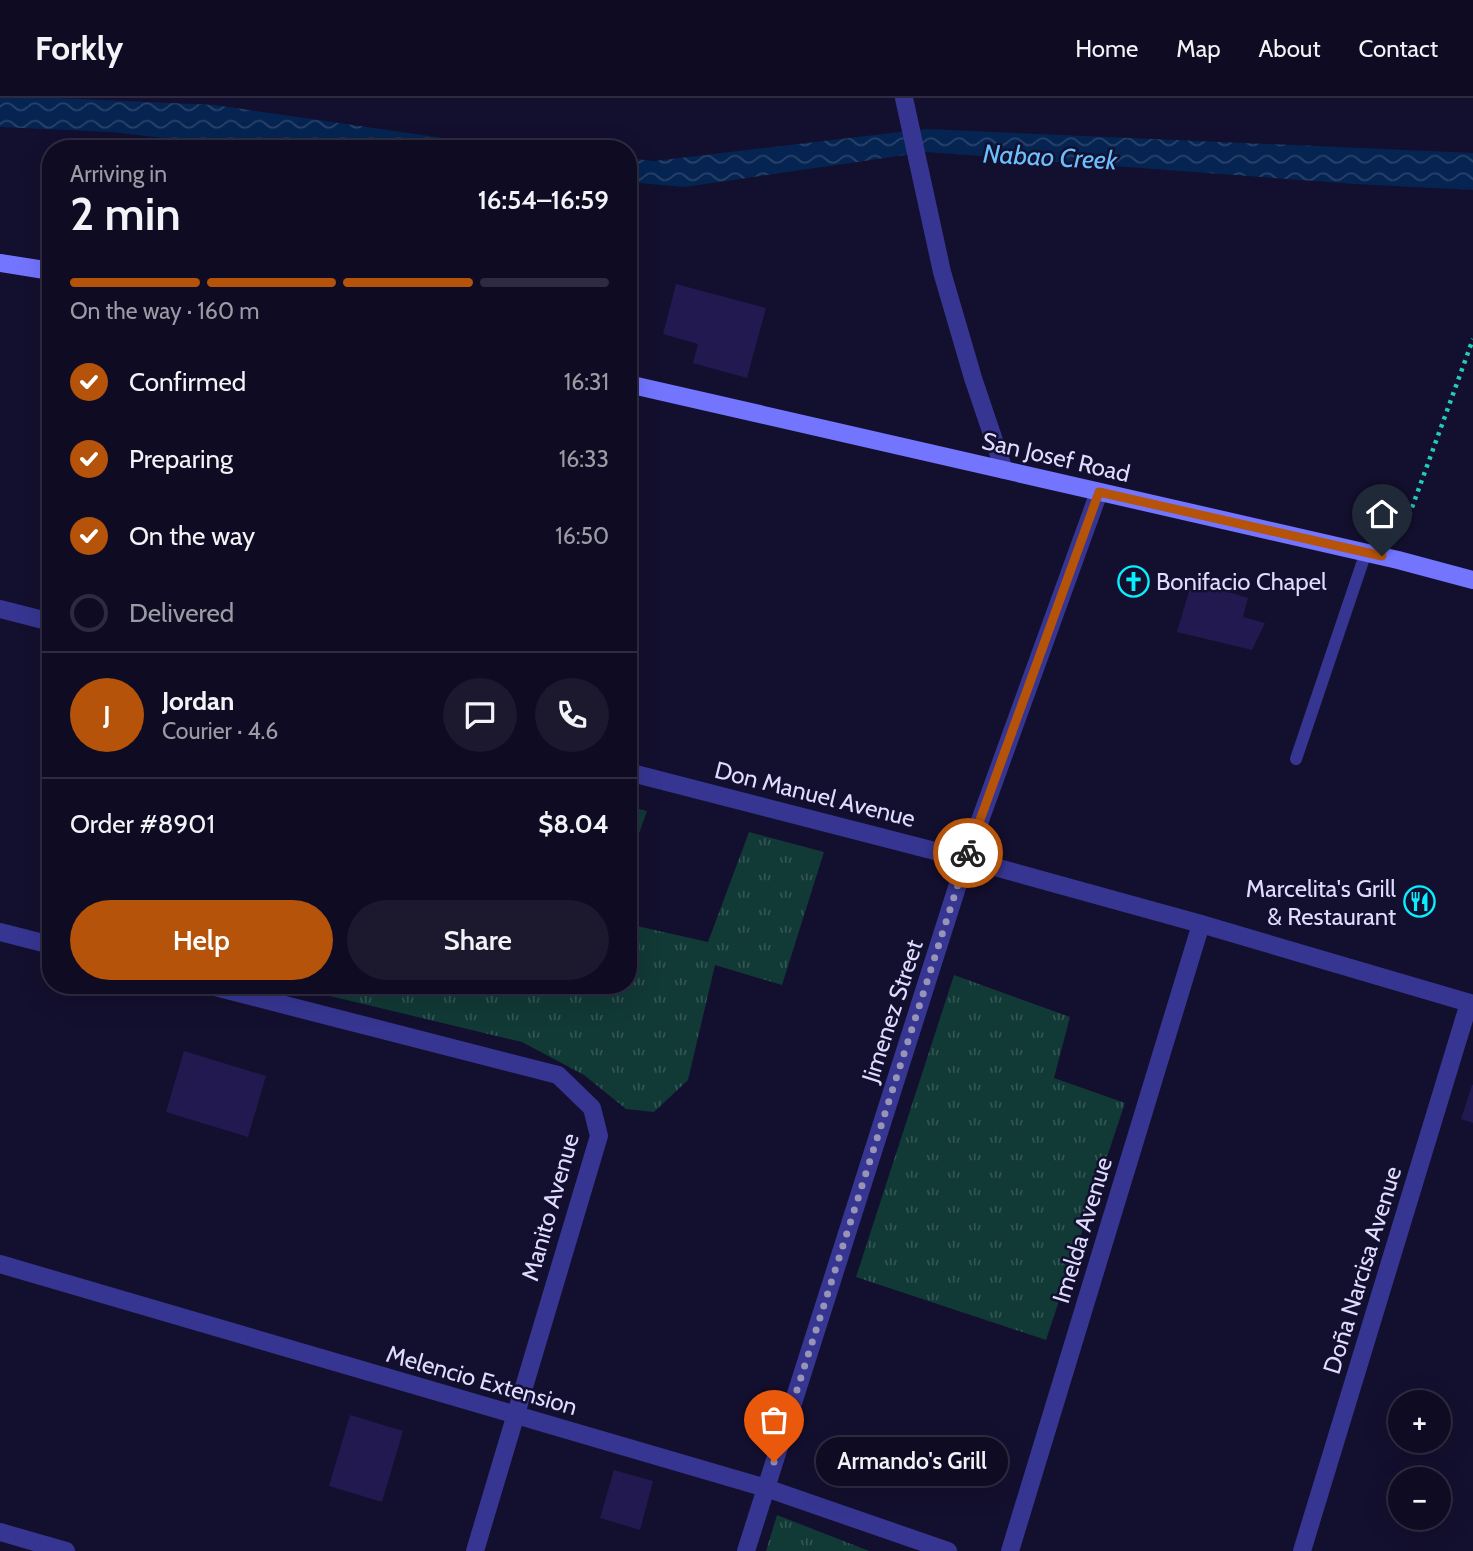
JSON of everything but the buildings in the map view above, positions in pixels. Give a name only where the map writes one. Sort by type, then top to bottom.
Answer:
[{"type":"main road","points":[[0,263],[42,270]]},
{"type":"main road","name":"San Josef Road","points":[[637,386],[1374,554],[1473,580]]},
{"type":"street","points":[[905,106],[942,272],[1004,470]]},
{"type":"street","name":"Jimenez Street","points":[[746,1551],[966,859],[1099,492]]},
{"type":"street","points":[[0,609],[42,620]]},
{"type":"street","name":"Don Manuel Avenue","points":[[637,774],[966,859],[1471,1003]]},
{"type":"street","name":"Imelda Avenue","points":[[1010,1551],[1201,924]]},
{"type":"street","points":[[0,932],[42,943]]},
{"type":"street","name":"Manito Avenue","points":[[242,994],[558,1075],[592,1108],[599,1136],[475,1551]]},
{"type":"street","name":"Doña Narcisa Avenue","points":[[1302,1551],[1471,1003]]},
{"type":"street","name":"Melencio Extension","points":[[0,1264],[765,1488],[948,1551]]},
{"type":"street","points":[[0,1532],[66,1551]]},
{"type":"lane","points":[[1296,758],[1374,554]]},
{"type":"path","points":[[1374,554],[1406,524],[1473,339]]},
{"type":"green space","points":[[637,809],[647,811],[637,839]]},
{"type":"green space","points":[[749,832],[824,852],[782,985],[715,965],[688,1080],[654,1112],[626,1109],[584,1075],[522,1042],[322,994],[637,994],[637,926],[708,942]]},
{"type":"green space","points":[[954,975],[1070,1017],[1054,1078],[1125,1103],[1046,1340],[856,1277]]},
{"type":"green space","points":[[777,1515],[869,1551],[766,1551]]},
{"type":"water","points":[[0,98],[58,98],[215,105],[457,140],[180,140],[111,132],[0,127]]},
{"type":"water","name":"Nabao Creek","points":[[926,129],[1473,153],[1473,190],[1355,184],[926,152],[684,187],[637,183],[637,159],[654,161]]},
{"type":"way so far","points":[[774,1462],[968,853]]},
{"type":"place","name":"Bonifacio Chapel","points":[[1133,581]]},
{"type":"place","name":"Marcelita's Grill & Restaurant","points":[[1419,902]]},
{"type":"place","name":"Armando's Grill","points":[[774,1462]]},
{"type":"route","points":[[968,853],[1099,492],[1382,556]]}]
